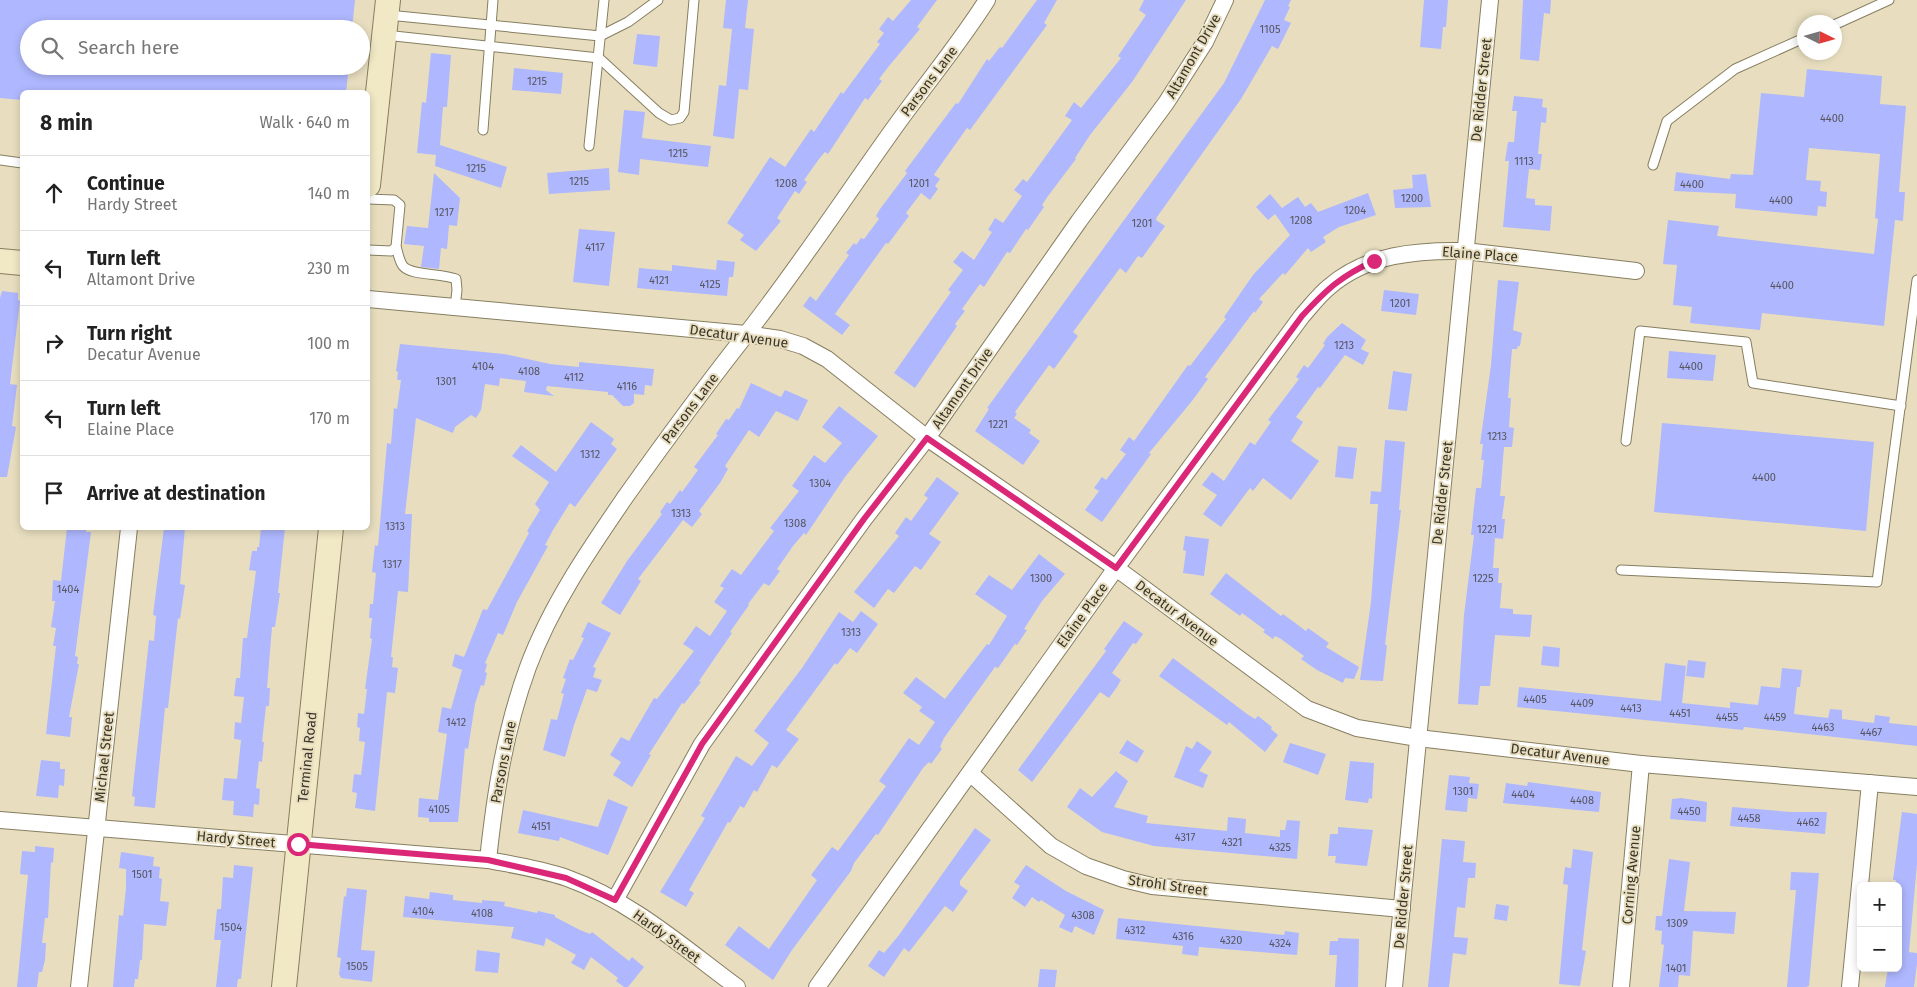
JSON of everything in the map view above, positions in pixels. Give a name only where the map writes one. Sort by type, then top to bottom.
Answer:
[{"type":"main road","points":[[370,166],[386,17]]},
{"type":"main road","points":[[0,261],[20,264]]},
{"type":"main road","name":"Terminal Road","points":[[284,987],[331,530]]},
{"type":"street","name":"Parsons Lane","points":[[488,860],[494,796],[510,722],[528,665],[555,607],[599,535],[684,414],[746,334],[898,123],[971,26],[987,0]]},
{"type":"street","name":"Altamont Drive","points":[[615,900],[702,744],[864,519],[927,438],[1079,221],[1166,103],[1205,42],[1225,0]]},
{"type":"street","name":"De Ridder Street","points":[[1394,987],[1490,0]]},
{"type":"street","name":"Elaine Place","points":[[817,987],[1116,568],[1302,316],[1329,287],[1348,273],[1374,261],[1403,254],[1465,251],[1636,271]]},
{"type":"street","name":"Decatur Avenue","points":[[370,299],[746,334],[780,339],[803,346],[827,359],[927,438],[1116,568],[1307,709],[1356,728],[1418,738],[1641,764],[1917,787]]},
{"type":"street","name":"Michael Street","points":[[79,987],[129,530]]},
{"type":"street","name":"Corning Avenue","points":[[1621,987],[1641,764]]},
{"type":"street","name":"Strohl Street","points":[[970,772],[1051,846],[1086,866],[1123,880],[1152,886],[1402,909]]},
{"type":"street","points":[[1850,987],[1870,783]]},
{"type":"street","name":"Hardy Street","points":[[0,820],[488,860],[566,878],[615,900],[648,920],[737,987]]},
{"type":"lane","points":[[483,130],[493,0]]},
{"type":"lane","points":[[589,146],[604,0]]},
{"type":"lane","points":[[386,17],[600,36],[628,22],[658,0]]},
{"type":"lane","points":[[386,17],[488,46],[599,58],[659,112],[671,120],[680,118],[684,112],[694,0]]},
{"type":"lane","points":[[1842,21],[1889,0]]},
{"type":"lane","points":[[1654,165],[1667,120],[1735,69],[1797,41]]},
{"type":"lane","points":[[0,160],[20,163]]},
{"type":"lane","points":[[370,199],[394,200],[400,205],[396,247],[402,265],[410,271],[446,275],[456,279],[458,290],[455,307]]},
{"type":"lane","points":[[370,250],[391,251],[396,247]]},
{"type":"lane","points":[[1621,570],[1878,582],[1917,280]]},
{"type":"lane","points":[[1626,441],[1640,331],[1746,342],[1753,383],[1901,406]]},
{"type":"building","points":[[0,0],[355,0],[353,20],[20,20],[20,75],[348,75],[346,90],[20,90],[20,100],[0,98]]},
{"type":"building","points":[[726,0],[748,0],[745,28],[754,29],[748,90],[739,89],[734,139],[713,136],[719,85],[726,86],[732,29],[723,28]]},
{"type":"building","points":[[911,0],[937,0],[917,27],[920,29],[879,79],[882,81],[868,100],[865,98],[828,154],[825,152],[804,180],[807,182],[799,194],[795,191],[777,218],[781,221],[756,251],[740,240],[744,235],[727,223],[770,157],[785,167],[811,129],[814,132],[841,92],[843,94],[880,44],[877,42],[884,33],[879,29],[888,17],[893,21]]},
{"type":"building","points":[[1037,0],[1057,0],[1044,23],[1047,25],[970,130],[967,128],[935,173],[934,175],[940,179],[935,186],[938,189],[930,200],[921,193],[906,213],[909,216],[888,244],[886,243],[835,314],[850,325],[842,335],[803,306],[810,296],[816,301],[849,255],[846,253],[854,243],[856,245],[861,238],[864,239],[879,219],[876,216],[880,209],[907,173],[905,171],[956,103],[958,104],[987,59],[989,61],[1000,47],[1002,48]]},
{"type":"building","points":[[1144,0],[1186,0],[1132,82],[1090,135],[1076,159],[1048,196],[1042,205],[1044,207],[1028,230],[1026,229],[1010,253],[1007,252],[984,287],[980,284],[962,309],[965,311],[955,324],[957,326],[915,388],[894,373],[951,292],[948,290],[963,270],[953,262],[962,251],[974,260],[992,232],[988,230],[995,218],[1003,223],[1022,196],[1014,190],[1023,179],[1027,182],[1072,120],[1065,116],[1074,102],[1081,108],[1121,58],[1118,56],[1146,15],[1139,10]]},
{"type":"building","points":[[1265,0],[1291,0],[1284,20],[1291,23],[1278,49],[1272,46],[1241,99],[1157,217],[1156,220],[1165,226],[1142,258],[1138,256],[1126,273],[1120,268],[1073,332],[1078,336],[1054,369],[1049,365],[1015,412],[1017,414],[1014,418],[1031,430],[1029,433],[1040,441],[1023,465],[975,431],[989,409],[987,408],[1224,83]]},
{"type":"building","points":[[1424,0],[1448,0],[1446,27],[1443,27],[1441,49],[1420,47]]},
{"type":"building","points":[[1523,0],[1551,0],[1550,14],[1544,13],[1539,61],[1520,59]]},
{"type":"building","points":[[637,34],[660,36],[657,67],[633,64]]},
{"type":"building","points":[[431,53],[451,55],[447,107],[443,107],[440,145],[507,167],[501,188],[435,166],[436,155],[417,153],[422,102],[426,103]]},
{"type":"building","points":[[514,68],[563,73],[561,94],[512,90]]},
{"type":"building","points":[[1807,69],[1882,76],[1880,104],[1906,106],[1899,192],[1905,192],[1903,221],[1895,220],[1884,326],[1762,313],[1760,330],[1690,323],[1692,307],[1673,305],[1677,265],[1663,264],[1668,220],[1719,226],[1717,236],[1874,254],[1878,219],[1875,218],[1880,154],[1809,148],[1806,180],[1821,181],[1820,191],[1827,192],[1826,207],[1818,206],[1817,216],[1735,208],[1736,194],[1674,191],[1676,172],[1730,179],[1731,174],[1753,175],[1761,93],[1804,97]]},
{"type":"building","points":[[1514,96],[1543,99],[1542,107],[1547,108],[1546,123],[1541,122],[1538,154],[1542,154],[1540,170],[1529,169],[1526,198],[1535,199],[1535,205],[1552,206],[1550,231],[1503,227],[1509,161],[1505,161],[1508,142],[1514,142],[1517,111],[1512,111]]},
{"type":"building","points":[[624,110],[645,112],[642,138],[711,146],[708,167],[640,159],[639,175],[618,172]]},
{"type":"building","points":[[609,168],[610,190],[549,194],[547,173]]},
{"type":"building","points":[[434,173],[460,198],[457,226],[449,225],[447,249],[441,248],[439,269],[421,267],[424,246],[404,244],[407,226],[428,228]]},
{"type":"building","points":[[1426,174],[1431,207],[1395,208],[1393,190],[1413,188],[1412,175]]},
{"type":"building","points":[[1368,193],[1376,215],[1339,227],[1323,237],[1326,242],[1311,252],[1308,248],[1285,275],[1283,273],[1259,299],[1263,302],[1255,313],[1254,311],[1205,377],[1208,379],[1192,401],[1149,453],[1151,454],[1102,522],[1085,510],[1099,491],[1094,488],[1102,477],[1106,480],[1126,454],[1120,450],[1129,437],[1134,441],[1188,365],[1190,366],[1226,319],[1224,317],[1253,275],[1290,235],[1275,214],[1268,220],[1256,207],[1270,194],[1282,208],[1298,197],[1305,207],[1311,203],[1318,212]]},
{"type":"building","points":[[579,229],[615,232],[609,286],[573,282]]},
{"type":"building","points":[[717,260],[735,262],[733,277],[729,277],[727,296],[637,288],[639,268],[672,271],[672,265],[716,270]]},
{"type":"building","points":[[1498,280],[1519,282],[1513,330],[1522,333],[1520,346],[1517,349],[1512,349],[1508,398],[1511,398],[1509,427],[1514,428],[1512,447],[1504,447],[1500,496],[1505,496],[1502,519],[1505,519],[1503,539],[1495,538],[1493,568],[1499,568],[1498,583],[1502,583],[1500,608],[1513,609],[1513,614],[1532,615],[1530,637],[1495,635],[1490,686],[1480,686],[1478,705],[1458,704],[1464,615],[1474,535],[1471,535],[1476,488],[1481,488],[1484,460],[1481,460],[1483,444],[1480,444],[1491,365]]},
{"type":"building","points":[[1384,290],[1419,294],[1416,315],[1381,311]]},
{"type":"building","points":[[2,291],[18,293],[18,300],[20,301],[10,384],[17,385],[12,426],[16,427],[7,477],[0,477],[0,298]]},
{"type":"building","points":[[1342,323],[1366,340],[1361,349],[1369,353],[1363,365],[1345,355],[1296,417],[1303,422],[1291,441],[1319,461],[1291,500],[1263,478],[1253,491],[1250,488],[1221,527],[1203,514],[1217,495],[1202,485],[1212,472],[1224,481],[1250,442],[1255,445],[1271,422],[1268,420],[1299,379],[1296,377],[1304,365],[1308,368],[1325,345],[1323,344],[1327,337]]},
{"type":"building","points":[[400,344],[504,354],[550,364],[579,367],[579,362],[654,369],[652,386],[645,385],[644,395],[634,394],[634,403],[630,406],[623,406],[612,395],[608,395],[608,392],[547,386],[546,390],[554,396],[524,392],[526,381],[500,378],[499,386],[485,384],[481,410],[476,418],[471,415],[455,427],[453,433],[416,418],[405,514],[412,514],[408,592],[398,591],[391,657],[393,657],[392,667],[398,668],[395,693],[387,692],[375,811],[355,808],[357,793],[352,792],[354,774],[361,775],[365,742],[359,741],[358,713],[364,714],[367,689],[365,689],[372,639],[370,638],[372,618],[369,618],[370,604],[373,604],[376,573],[372,572],[375,545],[378,546],[387,443],[391,444],[394,408],[397,409],[401,380],[397,380],[398,372],[396,371]]},
{"type":"building","points":[[1669,351],[1716,355],[1713,381],[1667,378]]},
{"type":"building","points":[[1393,371],[1412,374],[1407,411],[1388,409]]},
{"type":"building","points":[[751,383],[781,397],[785,390],[808,400],[798,421],[776,411],[759,437],[749,430],[725,466],[728,469],[720,483],[699,511],[702,514],[692,527],[683,520],[638,579],[641,581],[620,615],[601,603],[627,561],[662,514],[660,512],[667,502],[670,504],[680,490],[682,492],[698,470],[694,467],[718,435],[716,434],[726,419],[729,420],[737,408],[739,409]]},
{"type":"building","points":[[839,406],[878,436],[845,477],[806,535],[804,533],[793,546],[777,569],[780,571],[769,586],[764,583],[748,604],[730,632],[732,633],[699,681],[701,682],[684,704],[682,703],[649,754],[651,755],[632,787],[613,775],[621,762],[610,755],[621,737],[629,741],[654,698],[657,699],[694,651],[683,644],[696,626],[710,636],[727,611],[714,602],[724,588],[720,586],[732,569],[741,575],[774,531],[770,528],[799,491],[792,486],[814,455],[825,463],[842,443],[822,427]]},
{"type":"building","points":[[591,422],[614,439],[611,444],[617,449],[575,507],[570,503],[553,530],[545,545],[548,546],[517,602],[503,635],[498,633],[485,663],[487,664],[485,672],[487,673],[484,686],[481,685],[475,704],[468,749],[465,748],[458,822],[429,822],[429,818],[418,817],[419,798],[438,800],[447,734],[438,732],[442,707],[451,709],[462,670],[452,666],[455,654],[464,657],[483,609],[487,610],[529,533],[527,531],[540,510],[535,504],[549,482],[512,456],[521,445],[556,472]]},
{"type":"building","points":[[1662,423],[1874,442],[1866,531],[1654,512]]},
{"type":"building","points":[[1385,440],[1405,442],[1399,510],[1401,510],[1385,645],[1387,645],[1383,681],[1360,680],[1371,602],[1378,504],[1370,504],[1371,491],[1381,492]]},
{"type":"building","points":[[1338,446],[1357,448],[1353,479],[1335,477]]},
{"type":"building","points":[[937,477],[959,493],[929,534],[941,542],[921,570],[915,566],[894,593],[888,589],[874,608],[854,592],[899,536],[895,533],[906,517],[911,521],[928,498],[924,495]]},
{"type":"building","points":[[67,530],[86,530],[86,532],[91,532],[75,656],[78,657],[77,664],[79,664],[69,717],[72,717],[70,737],[46,734],[56,646],[53,646],[56,628],[51,627],[55,601],[52,601],[53,580],[61,581]]},
{"type":"building","points":[[164,530],[185,530],[180,584],[185,585],[180,619],[178,618],[168,708],[165,708],[155,808],[134,806],[135,797],[132,796],[149,640],[154,641],[156,616],[153,615]]},
{"type":"building","points":[[261,530],[285,530],[278,593],[280,593],[275,627],[272,627],[267,688],[270,688],[269,706],[266,706],[262,762],[259,761],[256,788],[260,789],[259,805],[254,804],[253,817],[233,815],[234,801],[222,800],[224,778],[237,779],[241,740],[234,739],[235,722],[241,723],[244,697],[234,696],[236,678],[240,678],[243,638],[247,638],[256,571],[249,570],[252,551],[257,551],[257,547],[259,547]]},
{"type":"building","points":[[1185,536],[1209,539],[1204,576],[1183,573],[1186,551],[1183,550]]},
{"type":"building","points":[[1039,554],[1065,574],[1042,601],[1024,629],[1027,630],[1017,645],[1015,644],[998,668],[995,667],[944,738],[940,747],[942,749],[931,764],[929,762],[923,768],[878,835],[876,834],[854,863],[851,871],[792,950],[773,980],[725,945],[739,926],[769,949],[817,880],[811,875],[832,847],[838,851],[886,786],[879,781],[909,738],[919,745],[935,722],[919,711],[922,707],[903,693],[916,677],[945,699],[987,644],[989,645],[1007,616],[975,594],[989,575],[1012,590]]},
{"type":"building","points":[[1226,573],[1281,616],[1283,614],[1306,631],[1308,628],[1329,643],[1326,647],[1359,667],[1354,679],[1345,678],[1343,683],[1317,670],[1301,659],[1304,656],[1281,639],[1275,636],[1273,639],[1263,632],[1265,630],[1242,613],[1240,616],[1210,594]]},
{"type":"building","points":[[861,611],[878,624],[857,653],[850,648],[837,665],[835,663],[786,730],[799,739],[777,768],[772,765],[757,792],[754,790],[744,808],[740,806],[730,823],[728,822],[689,890],[694,893],[686,907],[660,892],[705,818],[701,816],[736,756],[752,766],[769,743],[754,731],[802,668],[839,612],[853,622]]},
{"type":"building","points":[[1124,621],[1143,634],[1136,644],[1133,643],[1112,673],[1121,680],[1117,687],[1109,698],[1100,692],[1032,782],[1018,770],[1106,651],[1104,649]]},
{"type":"building","points":[[588,622],[611,633],[593,667],[596,668],[593,677],[602,680],[597,692],[587,689],[565,757],[543,750],[551,719],[557,720],[564,694],[561,693],[566,679],[563,678],[570,659],[573,660],[584,638],[581,637]]},
{"type":"building","points":[[1543,646],[1560,648],[1559,667],[1541,665]]},
{"type":"building","points":[[1173,658],[1247,714],[1255,719],[1258,716],[1272,727],[1271,729],[1278,735],[1265,752],[1229,722],[1227,725],[1159,676]]},
{"type":"building","points":[[1688,660],[1706,662],[1704,678],[1686,676]]},
{"type":"building","points":[[1665,663],[1686,666],[1682,703],[1730,708],[1730,702],[1758,705],[1761,686],[1780,688],[1782,668],[1802,670],[1800,687],[1797,687],[1794,714],[1828,718],[1830,709],[1842,710],[1842,719],[1874,723],[1875,715],[1890,717],[1889,723],[1917,726],[1917,746],[1744,727],[1743,730],[1517,707],[1519,687],[1661,701]]},
{"type":"building","points":[[1127,740],[1144,751],[1137,763],[1119,753]]},
{"type":"building","points":[[1197,741],[1212,752],[1199,771],[1208,775],[1203,788],[1174,777],[1186,746],[1192,749]]},
{"type":"building","points":[[1290,743],[1326,754],[1318,775],[1283,762]]},
{"type":"building","points":[[41,760],[60,762],[60,769],[65,769],[64,786],[59,785],[58,798],[36,796]]},
{"type":"building","points":[[1350,761],[1374,763],[1372,799],[1369,798],[1368,803],[1345,800]]},
{"type":"building","points":[[1116,771],[1128,781],[1114,807],[1148,816],[1146,823],[1227,831],[1228,817],[1246,819],[1245,833],[1280,837],[1280,830],[1285,830],[1287,820],[1300,821],[1297,859],[1154,846],[1102,832],[1067,807],[1080,788],[1092,797]]},
{"type":"building","points":[[1449,775],[1470,777],[1469,783],[1479,784],[1477,799],[1468,798],[1467,812],[1445,810]]},
{"type":"building","points":[[1528,782],[1601,792],[1599,812],[1503,803],[1506,783],[1527,786]]},
{"type":"building","points":[[1681,798],[1707,802],[1706,822],[1670,819],[1672,799]]},
{"type":"building","points":[[608,799],[628,807],[608,855],[560,837],[559,841],[518,833],[523,810],[598,827]]},
{"type":"building","points":[[1732,807],[1791,812],[1827,812],[1825,834],[1730,826]]},
{"type":"building","points":[[1902,812],[1917,814],[1917,864],[1909,952],[1917,953],[1914,987],[1885,987],[1887,972],[1902,972],[1902,882],[1893,880]]},
{"type":"building","points":[[1338,827],[1373,830],[1367,866],[1335,863],[1336,856],[1328,856],[1330,834],[1338,834]]},
{"type":"building","points":[[975,828],[991,840],[960,881],[960,885],[968,891],[953,912],[945,906],[909,952],[904,948],[884,977],[868,966],[879,950],[884,953],[899,935]]},
{"type":"building","points":[[1442,839],[1465,841],[1463,862],[1476,863],[1475,878],[1468,878],[1465,908],[1457,907],[1454,937],[1468,938],[1466,955],[1453,953],[1449,987],[1428,987]]},
{"type":"building","points":[[35,846],[54,848],[53,863],[51,862],[48,918],[45,918],[42,943],[46,943],[45,960],[42,972],[39,972],[37,987],[17,987],[28,875],[20,874],[22,851],[35,852]]},
{"type":"building","points":[[1573,849],[1593,852],[1582,950],[1586,951],[1580,986],[1559,984],[1568,885],[1563,884],[1565,867],[1571,868]]},
{"type":"building","points":[[121,852],[154,857],[153,866],[160,867],[159,878],[162,879],[160,901],[169,902],[166,926],[144,924],[142,960],[140,960],[138,979],[135,979],[134,987],[113,987],[119,915],[123,916],[126,888],[126,869],[119,868]]},
{"type":"building","points":[[1669,859],[1690,862],[1684,911],[1736,912],[1734,934],[1693,931],[1690,976],[1679,975],[1678,987],[1659,987],[1664,945],[1661,944],[1662,931],[1655,930],[1656,916],[1662,916]]},
{"type":"building","points":[[234,865],[253,867],[241,979],[238,979],[237,987],[216,987],[221,940],[214,940],[217,909],[221,909],[223,877],[233,878]]},
{"type":"building","points":[[1026,865],[1066,891],[1104,910],[1094,935],[1075,926],[1072,933],[1059,927],[1065,915],[1041,900],[1039,902],[1032,897],[1025,907],[1012,898],[1020,886],[1014,882]]},
{"type":"building","points":[[1791,872],[1819,873],[1809,986],[1806,987],[1787,987],[1796,890],[1790,890]]},
{"type":"building","points":[[347,888],[367,890],[361,950],[375,951],[372,982],[341,978],[339,974],[341,958],[337,957],[344,896],[346,897]]},
{"type":"building","points":[[430,892],[453,895],[453,900],[482,903],[482,900],[505,902],[504,906],[555,915],[555,917],[580,930],[590,934],[592,932],[629,961],[632,957],[644,967],[628,987],[624,987],[616,981],[618,978],[591,957],[584,970],[571,963],[576,955],[546,938],[544,946],[511,938],[514,927],[403,917],[405,896],[429,899]]},
{"type":"building","points":[[1496,904],[1509,906],[1507,921],[1494,919]]},
{"type":"building","points":[[1118,918],[1284,935],[1285,931],[1299,933],[1297,955],[1199,947],[1198,956],[1182,954],[1183,946],[1116,939]]},
{"type":"building","points":[[1338,938],[1359,939],[1358,987],[1335,987],[1337,955],[1329,955],[1330,941],[1338,941]]},
{"type":"building","points":[[477,950],[500,953],[498,973],[475,971]]},
{"type":"building","points":[[1040,969],[1057,970],[1055,987],[1038,987]]},
{"type":"route","points":[[298,844],[488,860],[521,866],[566,878],[615,900],[702,744],[864,519],[927,438],[1023,506],[1116,568],[1302,316],[1329,287],[1348,273],[1374,261]]}]
